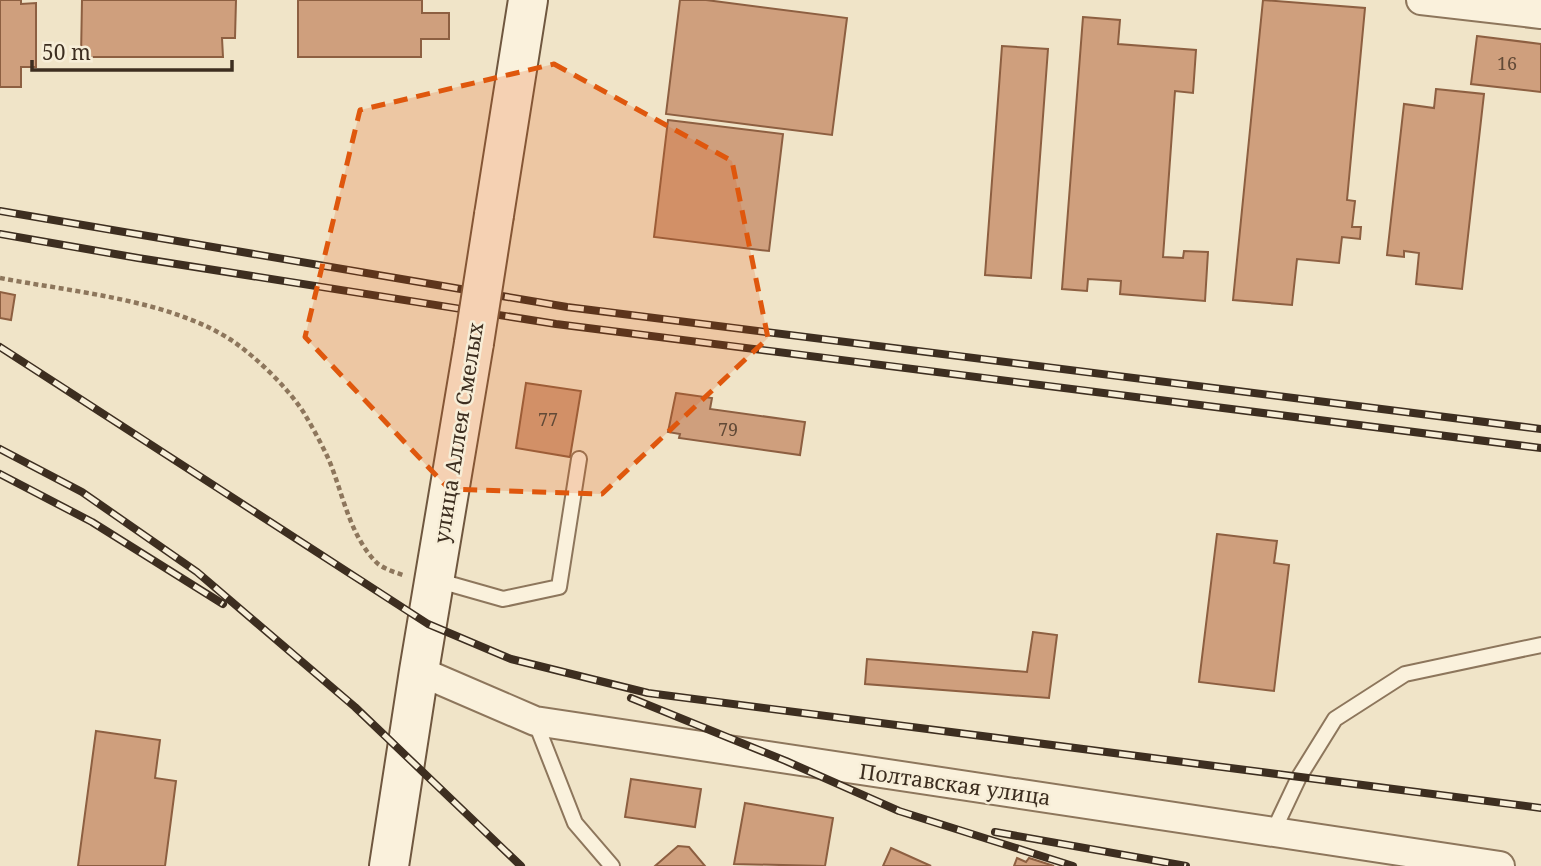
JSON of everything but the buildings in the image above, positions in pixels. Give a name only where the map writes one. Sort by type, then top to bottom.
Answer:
[{"type":"main road","name":"улица Аллея Смелых","points":[[389,866],[528,0]]},
{"type":"street","points":[[1421,0],[1541,14]]},
{"type":"street","name":"Полтавская улица","points":[[419,671],[535,721],[1500,866]]},
{"type":"lane","points":[[435,579],[503,599],[559,587],[579,459]]},
{"type":"lane","points":[[1273,832],[1299,777],[1335,719],[1405,674],[1541,645]]},
{"type":"lane","points":[[535,721],[575,823],[612,866]]},
{"type":"path","points":[[0,278],[149,306],[192,318],[234,342],[268,370],[303,412],[328,459],[350,521],[376,563],[402,575],[435,579]]},
{"type":"highlighted area","points":[[554,64],[732,161],[768,338],[602,494],[449,489],[305,337],[360,110]]},
{"type":"railway","points":[[0,211],[567,307],[1541,429]]},
{"type":"railway","points":[[0,234],[556,324],[1541,448]]},
{"type":"railway","points":[[0,347],[428,624],[511,659],[648,693],[1541,808]]},
{"type":"railway","points":[[0,449],[82,492],[197,572],[355,707],[521,866]]},
{"type":"railway","points":[[0,474],[92,522],[223,604]]},
{"type":"railway","points":[[631,698],[786,761],[899,811],[1073,866]]},
{"type":"railway","points":[[995,832],[1186,866]]}]
